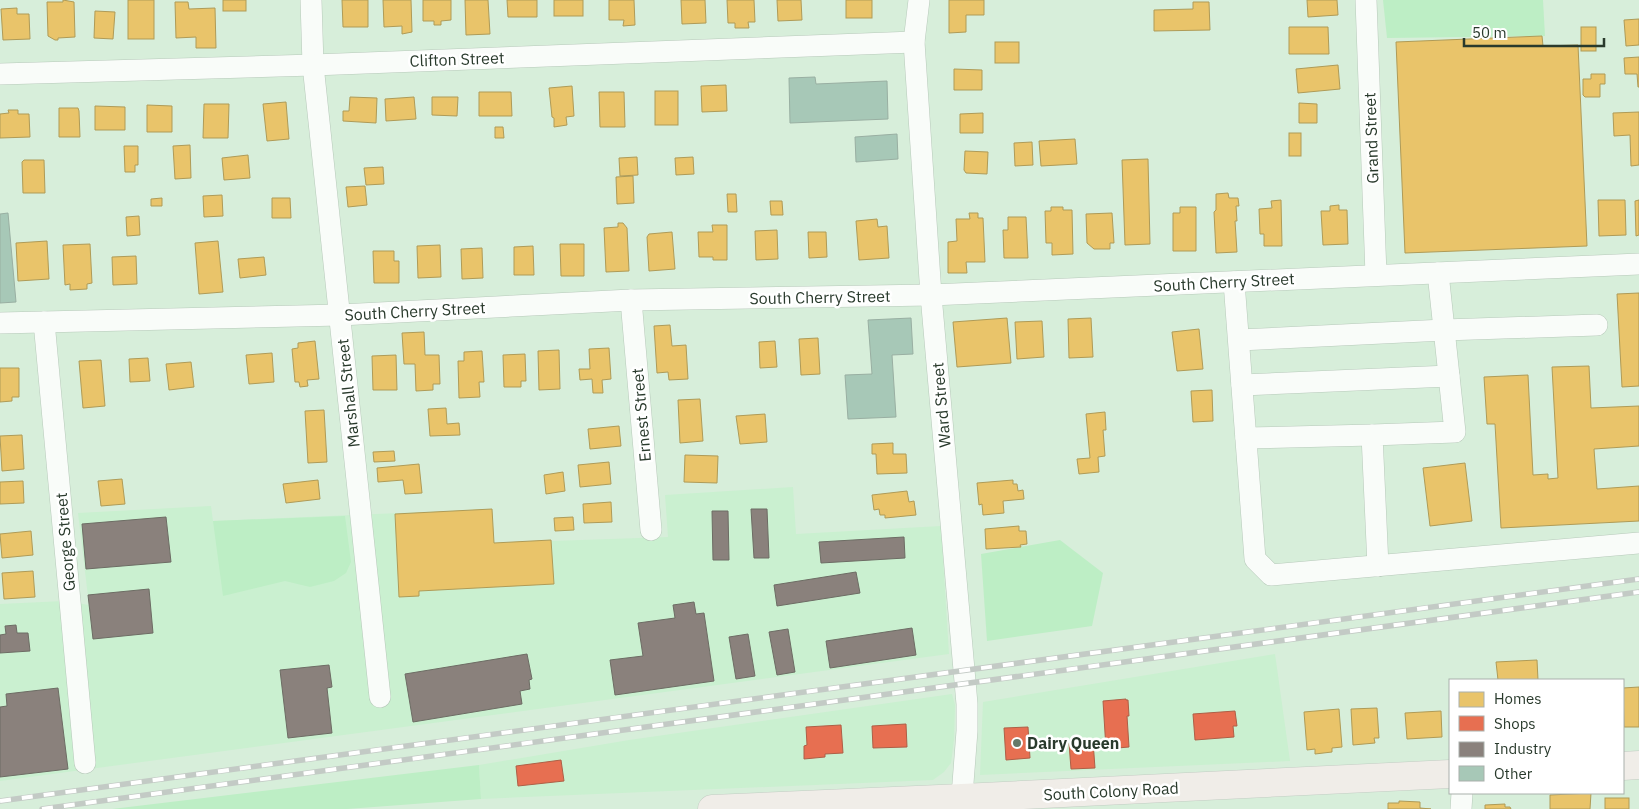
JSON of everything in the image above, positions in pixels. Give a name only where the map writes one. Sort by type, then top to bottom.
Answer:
[{"type":"main road","points":[[1624,766],[1639,765]]},
{"type":"main road","name":"South Colony Road","points":[[712,809],[961,804],[1449,774]]},
{"type":"street","name":"Marshall Street","points":[[311,0],[312,65],[380,697]]},
{"type":"street","name":"Ward Street","points":[[919,0],[914,42],[932,295],[967,704],[961,804]]},
{"type":"street","name":"Grand Street","points":[[1366,0],[1376,275]]},
{"type":"street","name":"Clifton Street","points":[[0,74],[312,65],[914,42]]},
{"type":"street","name":"South Cherry Street","points":[[0,323],[340,314],[632,300],[932,295],[1639,264]]},
{"type":"street","points":[[1246,438],[1455,432],[1438,272]]},
{"type":"street","points":[[1234,282],[1255,559],[1271,575],[1639,543]]},
{"type":"street","name":"Ernest Street","points":[[632,300],[652,530]]},
{"type":"street","name":"George Street","points":[[44,322],[86,763]]},
{"type":"street","points":[[1239,340],[1444,330],[1597,326]]},
{"type":"street","points":[[1242,385],[1449,376]]},
{"type":"street","points":[[1372,435],[1378,566]]},
{"type":"street","points":[[1461,809],[1462,794]]},
{"type":"shaded area","points":[[1383,0],[1543,0],[1545,36],[1387,38]]},
{"type":"shaded area","points":[[793,487],[796,534],[941,526],[949,654],[0,781],[0,604],[64,601],[89,605],[78,513],[211,506],[213,521],[492,509],[494,543],[668,537],[665,495]]},
{"type":"shaded area","points":[[345,516],[351,562],[346,573],[334,581],[310,587],[285,581],[223,596],[213,521]]},
{"type":"shaded area","points":[[1060,540],[1103,573],[1092,626],[987,641],[981,554]]},
{"type":"shaded area","points":[[1275,654],[1290,761],[980,775],[983,702]]},
{"type":"shaded area","points":[[952,694],[955,705],[951,763],[944,772],[933,780],[481,799],[479,765],[629,740]]},
{"type":"shaded area","points":[[479,765],[481,799],[347,809],[112,809]]},
{"type":"building: Homes","points":[[63,0],[74,2],[75,37],[58,38],[58,40],[55,40],[48,36],[47,2],[63,2]]},
{"type":"building: Homes","points":[[128,0],[154,0],[154,39],[128,39]]},
{"type":"building: Homes","points":[[223,0],[246,0],[246,11],[223,11]]},
{"type":"building: Homes","points":[[342,0],[368,0],[368,27],[343,27]]},
{"type":"building: Homes","points":[[383,0],[411,0],[412,32],[402,34],[402,26],[384,27]]},
{"type":"building: Homes","points":[[423,0],[451,0],[451,20],[441,21],[441,25],[434,25],[434,21],[423,21]]},
{"type":"building: Homes","points":[[465,0],[488,0],[490,34],[466,35]]},
{"type":"building: Homes","points":[[507,0],[537,0],[537,17],[508,17]]},
{"type":"building: Homes","points":[[554,0],[583,0],[583,16],[554,16]]},
{"type":"building: Homes","points":[[609,0],[634,0],[635,25],[623,26],[624,20],[609,20]]},
{"type":"building: Homes","points":[[681,0],[705,0],[706,23],[682,24]]},
{"type":"building: Homes","points":[[727,0],[754,0],[755,22],[748,22],[749,28],[735,28],[735,23],[728,23]]},
{"type":"building: Homes","points":[[777,0],[801,0],[802,20],[778,21]]},
{"type":"building: Homes","points":[[846,0],[872,0],[872,18],[846,18]]},
{"type":"building: Homes","points":[[949,0],[984,0],[984,15],[966,15],[966,32],[949,33]]},
{"type":"building: Homes","points":[[1307,0],[1337,0],[1338,15],[1308,17]]},
{"type":"building: Homes","points":[[175,2],[188,2],[189,9],[215,8],[216,48],[196,48],[196,37],[176,38]]},
{"type":"building: Homes","points":[[1193,2],[1209,2],[1210,30],[1154,31],[1154,10],[1193,9]]},
{"type":"building: Homes","points":[[17,8],[17,14],[29,14],[30,39],[3,40],[1,9]]},
{"type":"building: Homes","points":[[95,11],[115,12],[113,39],[94,38]]},
{"type":"building: Homes","points":[[1639,19],[1639,45],[1626,46],[1624,20]]},
{"type":"building: Homes","points":[[1289,27],[1328,27],[1329,54],[1289,54]]},
{"type":"building: Homes","points":[[1581,27],[1596,27],[1596,51],[1581,51]]},
{"type":"building: Homes","points":[[1542,36],[1543,46],[1578,45],[1587,246],[1405,253],[1396,42]]},
{"type":"building: Homes","points":[[995,42],[1019,42],[1019,63],[995,63]]},
{"type":"building: Homes","points":[[1639,57],[1638,87],[1637,74],[1625,74],[1624,58]]},
{"type":"building: Homes","points":[[1338,65],[1340,89],[1298,93],[1296,69]]},
{"type":"building: Homes","points":[[954,69],[982,70],[982,90],[954,90]]},
{"type":"building: Homes","points":[[1591,74],[1605,74],[1605,84],[1600,84],[1600,97],[1585,97],[1583,95],[1583,79],[1591,79]]},
{"type":"building: Homes","points":[[726,85],[727,111],[702,112],[701,86]]},
{"type":"building: Homes","points":[[572,86],[574,116],[566,117],[567,125],[554,127],[549,88]]},
{"type":"building: Homes","points":[[655,91],[678,91],[678,125],[655,125]]},
{"type":"building: Homes","points":[[479,92],[511,92],[512,116],[479,116]]},
{"type":"building: Homes","points":[[599,92],[624,92],[625,127],[600,127]]},
{"type":"building: Homes","points":[[350,97],[377,98],[376,123],[343,121],[343,111],[349,111]]},
{"type":"building: Homes","points":[[414,97],[416,119],[386,121],[385,99]]},
{"type":"building: Homes","points":[[432,97],[458,97],[457,116],[432,115]]},
{"type":"building: Homes","points":[[286,102],[289,139],[267,141],[263,104]]},
{"type":"building: Homes","points":[[1299,103],[1317,104],[1317,123],[1299,123]]},
{"type":"building: Homes","points":[[204,104],[229,104],[228,138],[203,138]]},
{"type":"building: Homes","points":[[147,105],[172,106],[172,132],[147,132]]},
{"type":"building: Homes","points":[[95,106],[125,107],[125,130],[95,130]]},
{"type":"building: Homes","points":[[59,108],[78,108],[80,137],[59,137]]},
{"type":"building: Homes","points":[[8,110],[18,110],[18,114],[29,114],[30,137],[0,138],[0,114],[9,113]]},
{"type":"building: Homes","points":[[1639,112],[1639,165],[1631,166],[1630,135],[1614,136],[1613,113]]},
{"type":"building: Homes","points":[[983,113],[983,133],[960,133],[960,114]]},
{"type":"building: Homes","points":[[495,127],[503,127],[504,138],[495,138]]},
{"type":"building: Homes","points":[[1289,133],[1301,133],[1301,156],[1289,156]]},
{"type":"building: Homes","points":[[1075,139],[1077,164],[1041,166],[1039,141]]},
{"type":"building: Homes","points":[[1032,142],[1033,165],[1015,166],[1014,143]]},
{"type":"building: Homes","points":[[190,145],[191,178],[175,179],[173,146]]},
{"type":"building: Homes","points":[[124,146],[138,146],[138,165],[135,165],[135,172],[125,172]]},
{"type":"building: Homes","points":[[965,151],[988,152],[987,174],[966,173],[964,170]]},
{"type":"building: Homes","points":[[248,155],[250,178],[224,180],[222,158]]},
{"type":"building: Homes","points":[[637,157],[638,175],[620,176],[619,158]]},
{"type":"building: Homes","points":[[693,157],[694,174],[676,175],[675,158]]},
{"type":"building: Homes","points":[[1148,159],[1150,244],[1125,245],[1122,160]]},
{"type":"building: Homes","points":[[24,160],[44,160],[45,193],[23,193],[22,162]]},
{"type":"building: Homes","points":[[383,167],[384,184],[366,185],[364,168]]},
{"type":"building: Homes","points":[[633,176],[634,203],[617,204],[616,177]]},
{"type":"building: Homes","points":[[365,186],[367,205],[348,207],[346,187]]},
{"type":"building: Homes","points":[[1228,193],[1229,198],[1238,198],[1239,206],[1236,206],[1237,221],[1235,221],[1237,252],[1216,253],[1214,212],[1216,210],[1216,194]]},
{"type":"building: Homes","points":[[727,194],[736,194],[737,212],[728,212]]},
{"type":"building: Homes","points":[[222,195],[223,216],[204,217],[203,196]]},
{"type":"building: Homes","points":[[162,198],[162,206],[151,206],[151,199]]},
{"type":"building: Homes","points":[[272,198],[290,198],[291,218],[272,218]]},
{"type":"building: Homes","points":[[1281,200],[1282,246],[1264,246],[1264,234],[1260,234],[1259,209],[1272,208],[1271,201]]},
{"type":"building: Homes","points":[[1598,200],[1625,200],[1626,235],[1599,236]]},
{"type":"building: Homes","points":[[1639,200],[1639,235],[1636,236],[1635,201]]},
{"type":"building: Homes","points":[[770,201],[782,201],[783,215],[771,215]]},
{"type":"building: Homes","points":[[1339,205],[1339,210],[1347,210],[1348,244],[1323,245],[1321,211],[1330,211],[1330,206]]},
{"type":"building: Homes","points":[[1051,207],[1063,207],[1063,210],[1072,210],[1073,254],[1052,255],[1052,243],[1046,243],[1045,211],[1051,211]]},
{"type":"building: Homes","points":[[1180,207],[1196,207],[1196,251],[1173,251],[1173,213],[1180,213]]},
{"type":"building: Homes","points":[[969,213],[978,213],[978,218],[983,218],[985,262],[966,262],[967,273],[948,273],[948,242],[957,241],[956,219],[970,219]]},
{"type":"building: Homes","points":[[1112,213],[1114,243],[1110,243],[1110,249],[1094,249],[1087,243],[1086,214]]},
{"type":"building: Homes","points":[[139,216],[140,235],[127,236],[126,217]]},
{"type":"building: Homes","points":[[1008,217],[1026,217],[1028,258],[1004,258],[1003,230],[1008,230]]},
{"type":"building: Homes","points":[[877,219],[878,227],[887,226],[889,258],[859,260],[856,221]]},
{"type":"building: Homes","points":[[618,223],[623,223],[627,228],[629,271],[606,272],[604,228],[618,227]]},
{"type":"building: Homes","points":[[712,225],[727,225],[727,260],[699,257],[698,232],[713,232]]},
{"type":"building: Homes","points":[[777,230],[778,259],[756,260],[755,231]]},
{"type":"building: Homes","points":[[672,232],[675,269],[649,271],[647,237],[649,234]]},
{"type":"building: Homes","points":[[808,232],[826,232],[827,257],[809,258]]},
{"type":"building: Homes","points":[[47,241],[49,279],[18,281],[16,243]]},
{"type":"building: Homes","points":[[218,241],[223,292],[199,294],[195,243]]},
{"type":"building: Homes","points":[[90,244],[92,283],[87,284],[87,289],[70,290],[70,284],[65,285],[63,245]]},
{"type":"building: Homes","points":[[560,244],[584,244],[584,276],[561,276]]},
{"type":"building: Homes","points":[[440,245],[441,277],[418,278],[417,246]]},
{"type":"building: Homes","points":[[533,246],[534,275],[514,275],[514,247]]},
{"type":"building: Homes","points":[[482,248],[483,278],[462,279],[461,249]]},
{"type":"building: Homes","points":[[373,251],[394,251],[394,261],[399,261],[399,283],[374,283]]},
{"type":"building: Homes","points":[[136,256],[137,284],[113,285],[112,257]]},
{"type":"building: Homes","points":[[264,257],[266,275],[240,278],[238,259]]},
{"type":"building: Homes","points":[[1639,293],[1639,386],[1622,387],[1617,294]]},
{"type":"building: Homes","points":[[1007,318],[1011,363],[957,367],[953,322]]},
{"type":"building: Homes","points":[[1091,318],[1093,357],[1069,358],[1068,319]]},
{"type":"building: Homes","points":[[1042,321],[1044,357],[1017,359],[1015,322]]},
{"type":"building: Homes","points":[[670,325],[672,346],[686,345],[688,379],[669,380],[668,372],[657,373],[654,326]]},
{"type":"building: Homes","points":[[1199,329],[1203,369],[1177,371],[1172,332]]},
{"type":"building: Homes","points":[[424,332],[425,355],[439,355],[440,384],[433,384],[433,390],[416,391],[415,364],[404,364],[402,333]]},
{"type":"building: Homes","points":[[818,338],[820,374],[801,375],[799,339]]},
{"type":"building: Homes","points":[[315,341],[319,379],[307,380],[308,386],[300,387],[299,382],[295,382],[292,349],[298,348],[298,343]]},
{"type":"building: Homes","points":[[775,341],[777,367],[760,368],[759,342]]},
{"type":"building: Homes","points":[[609,348],[611,379],[602,380],[603,393],[593,393],[592,379],[580,380],[579,369],[590,369],[589,349]]},
{"type":"building: Homes","points":[[559,350],[560,389],[539,390],[538,351]]},
{"type":"building: Homes","points":[[482,351],[484,382],[479,382],[480,397],[459,398],[458,361],[464,361],[464,352]]},
{"type":"building: Homes","points":[[272,353],[274,382],[249,384],[246,355]]},
{"type":"building: Homes","points":[[525,354],[526,381],[521,381],[521,387],[504,387],[503,355]]},
{"type":"building: Homes","points":[[396,355],[397,390],[373,390],[372,356]]},
{"type":"building: Homes","points":[[148,358],[150,381],[130,382],[129,359]]},
{"type":"building: Homes","points":[[101,360],[105,406],[83,408],[79,361]]},
{"type":"building: Homes","points":[[191,362],[194,387],[169,390],[166,364]]},
{"type":"building: Homes","points":[[1589,366],[1591,408],[1639,406],[1639,446],[1594,449],[1597,489],[1639,486],[1639,521],[1501,528],[1495,424],[1487,424],[1484,377],[1528,375],[1533,475],[1548,474],[1548,479],[1558,478],[1552,367]]},
{"type":"building: Homes","points":[[0,368],[19,368],[19,397],[12,397],[12,401],[0,402]]},
{"type":"building: Homes","points":[[1212,390],[1213,421],[1193,422],[1191,391]]},
{"type":"building: Homes","points":[[700,399],[703,441],[680,443],[678,400]]},
{"type":"building: Homes","points":[[446,408],[447,424],[459,423],[460,435],[430,436],[428,409]]},
{"type":"building: Homes","points":[[324,410],[327,462],[308,463],[305,411]]},
{"type":"building: Homes","points":[[1105,412],[1106,430],[1103,430],[1105,456],[1098,457],[1099,472],[1079,474],[1077,459],[1090,458],[1086,414]]},
{"type":"building: Homes","points":[[765,414],[767,442],[740,444],[736,416]]},
{"type":"building: Homes","points":[[619,426],[621,446],[590,449],[588,429]]},
{"type":"building: Homes","points":[[22,435],[24,469],[2,471],[0,436]]},
{"type":"building: Homes","points":[[893,443],[893,454],[906,454],[907,473],[877,474],[876,454],[872,454],[872,444]]},
{"type":"building: Homes","points":[[394,451],[395,461],[374,462],[373,452]]},
{"type":"building: Homes","points":[[685,455],[718,456],[717,483],[684,482]]},
{"type":"building: Homes","points":[[609,462],[611,484],[580,487],[578,465]]},
{"type":"building: Homes","points":[[1465,463],[1472,521],[1430,526],[1423,468]]},
{"type":"building: Homes","points":[[419,464],[422,493],[405,494],[403,480],[378,482],[377,468]]},
{"type":"building: Homes","points":[[563,472],[565,491],[546,494],[544,475]]},
{"type":"building: Homes","points":[[122,479],[125,504],[101,506],[98,481]]},
{"type":"building: Homes","points":[[318,480],[320,499],[286,503],[283,484]]},
{"type":"building: Homes","points":[[1013,480],[1013,484],[1017,484],[1018,491],[1023,490],[1024,499],[1003,501],[1004,513],[983,515],[982,504],[979,505],[977,483]]},
{"type":"building: Homes","points":[[23,481],[24,503],[0,504],[0,482]]},
{"type":"building: Homes","points":[[907,491],[909,502],[914,501],[916,515],[885,518],[885,515],[880,515],[879,509],[874,510],[872,495]]},
{"type":"building: Homes","points":[[611,502],[612,522],[584,523],[583,504]]},
{"type":"building: Homes","points":[[492,509],[494,543],[551,540],[554,584],[419,591],[419,596],[399,597],[395,514]]},
{"type":"building: Homes","points":[[573,517],[574,530],[555,531],[554,518]]},
{"type":"building: Homes","points":[[1019,526],[1019,531],[1026,531],[1027,544],[1020,545],[1021,547],[986,549],[985,529]]},
{"type":"building: Homes","points":[[31,531],[33,555],[2,558],[0,534]]},
{"type":"building: Homes","points":[[33,571],[35,597],[4,599],[2,573]]},
{"type":"building: Homes","points":[[1537,660],[1538,679],[1498,679],[1496,662]]},
{"type":"building: Homes","points":[[1639,687],[1639,727],[1624,727],[1624,688]]},
{"type":"building: Homes","points":[[1377,708],[1379,738],[1374,738],[1375,743],[1353,745],[1351,709]]},
{"type":"building: Homes","points":[[1339,709],[1342,747],[1332,748],[1332,752],[1315,754],[1315,749],[1307,750],[1304,712]]},
{"type":"building: Homes","points":[[1441,711],[1442,737],[1407,739],[1405,713]]},
{"type":"building: Homes","points":[[1591,794],[1590,809],[1550,809],[1550,795]]},
{"type":"building: Homes","points":[[1605,798],[1629,798],[1629,809],[1605,809]]},
{"type":"building: Homes","points":[[1399,801],[1420,802],[1420,808],[1431,809],[1388,809],[1388,803],[1399,803]]},
{"type":"building: Homes","points":[[1505,804],[1505,807],[1510,807],[1511,809],[1485,809],[1485,805]]},
{"type":"building: Shops","points":[[1128,700],[1129,716],[1127,716],[1129,747],[1106,749],[1103,701]]},
{"type":"building: Shops","points":[[1235,711],[1237,726],[1233,726],[1234,737],[1195,740],[1193,714]]},
{"type":"building: Shops","points":[[906,724],[907,747],[873,748],[872,726]]},
{"type":"building: Shops","points":[[841,725],[843,753],[825,754],[825,757],[804,759],[804,746],[807,745],[806,727]]},
{"type":"building: Shops","name":"Dairy Queen","points":[[1028,727],[1030,758],[1006,760],[1004,728]]},
{"type":"building: Shops","points":[[1093,741],[1095,768],[1071,769],[1069,743]]},
{"type":"building: Shops","points":[[561,760],[564,781],[518,786],[516,766]]},
{"type":"building: Industry","points":[[751,509],[767,509],[769,558],[754,558]]},
{"type":"building: Industry","points":[[712,511],[728,511],[729,560],[713,560]]},
{"type":"building: Industry","points":[[166,517],[171,562],[86,569],[82,524]]},
{"type":"building: Industry","points":[[904,537],[905,558],[821,563],[819,542]]},
{"type":"building: Industry","points":[[856,572],[860,593],[777,606],[774,585]]},
{"type":"building: Industry","points":[[149,589],[153,633],[93,639],[88,595]]},
{"type":"building: Industry","points":[[694,602],[696,614],[704,613],[714,681],[615,695],[610,660],[643,656],[638,623],[675,618],[673,605]]},
{"type":"building: Industry","points":[[16,625],[17,633],[28,633],[30,651],[0,653],[0,635],[6,634],[5,626]]},
{"type":"building: Industry","points":[[912,628],[916,655],[830,668],[826,641]]},
{"type":"building: Industry","points":[[788,629],[795,672],[777,675],[769,632]]},
{"type":"building: Industry","points":[[748,634],[755,676],[736,679],[729,637]]},
{"type":"building: Industry","points":[[527,654],[532,679],[529,680],[530,689],[520,691],[522,704],[413,722],[405,674]]},
{"type":"building: Industry","points":[[329,665],[332,687],[327,688],[332,733],[288,738],[280,670]]},
{"type":"building: Industry","points":[[58,688],[68,769],[0,777],[0,707],[7,706],[6,694]]},
{"type":"building: Other","points":[[815,77],[816,84],[887,81],[888,119],[790,123],[789,78]]},
{"type":"building: Other","points":[[897,134],[898,159],[856,162],[855,137]]},
{"type":"building: Other","points":[[8,213],[16,302],[0,303],[0,214]]},
{"type":"building: Other","points":[[911,318],[913,354],[892,355],[896,417],[848,419],[845,375],[872,374],[868,320]]},
{"type":"railway","points":[[0,801],[1639,579]]},
{"type":"railway","points":[[42,809],[1639,592]]},
{"type":"place","name":"Dairy Queen","points":[[1017,743]]}]
